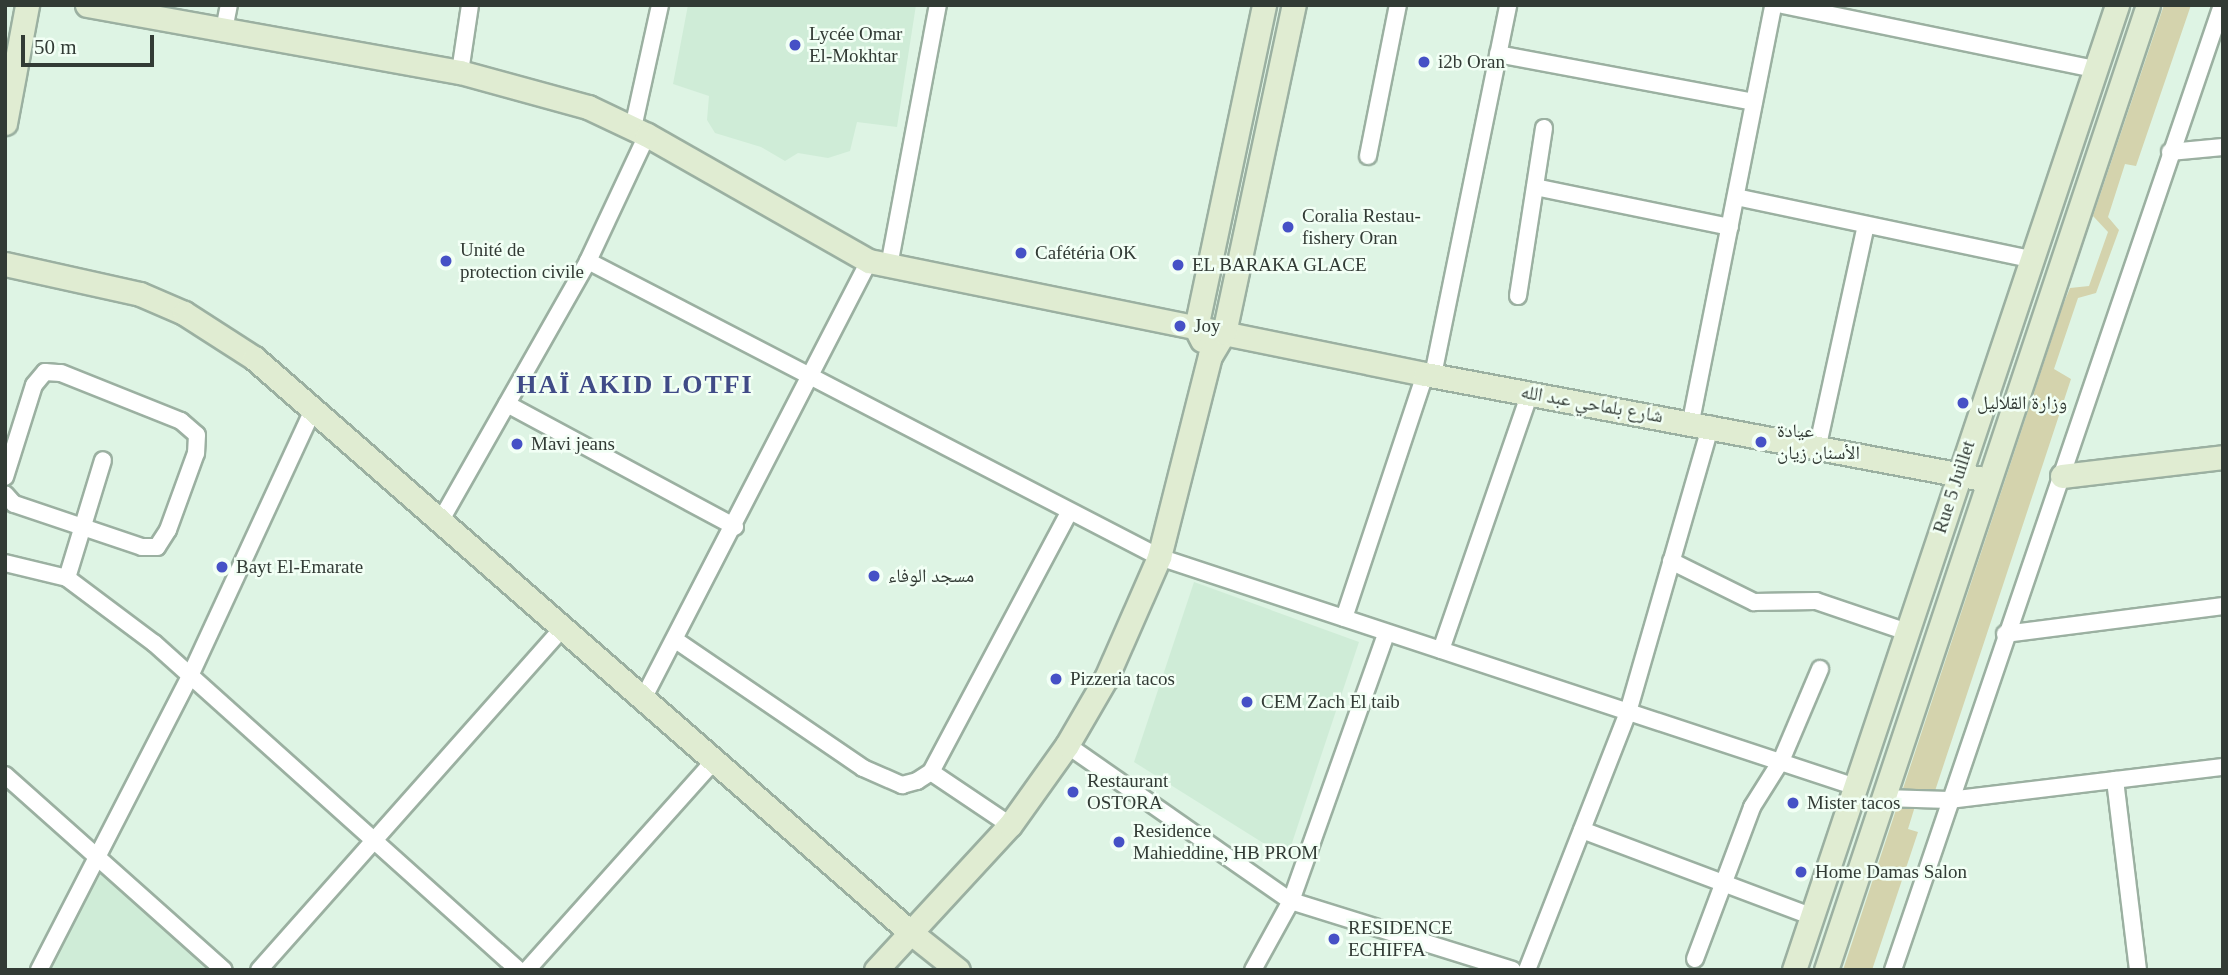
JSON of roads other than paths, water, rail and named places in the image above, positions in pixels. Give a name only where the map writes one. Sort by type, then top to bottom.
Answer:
[{"type":"main road","points":[[5,123],[27,5]]},
{"type":"main road","name":"شارع بلماحي عبد الله","points":[[87,5],[460,72],[588,107],[640,131],[879,263],[1429,374],[1701,423],[1988,480]]},
{"type":"main road","points":[[1210,356],[1196,328],[1264,5]]},
{"type":"main road","points":[[876,970],[1010,825],[1067,745],[1106,678],[1159,558],[1210,356],[1224,333],[1294,5]]},
{"type":"main road","name":"Rue 5 Juillet","points":[[1794,970],[2117,5]]},
{"type":"main road","name":"Rue 5 Juillet","points":[[1826,970],[2148,5]]},
{"type":"main road","points":[[5,264],[92,280],[184,313],[254,358],[713,762],[958,970]]},
{"type":"main road","points":[[2062,476],[2223,457]]},
{"type":"street","points":[[224,30],[229,5]]},
{"type":"street","points":[[460,72],[470,5]]},
{"type":"street","points":[[441,520],[588,261],[640,131],[660,5]]},
{"type":"street","points":[[643,699],[677,641],[811,379],[879,263],[938,5]]},
{"type":"street","points":[[1368,156],[1398,5]]},
{"type":"street","points":[[1344,618],[1429,374],[1508,5]]},
{"type":"street","points":[[1527,970],[1628,712],[1671,561],[1701,423],[1730,227],[1773,5]]},
{"type":"street","points":[[1783,5],[2095,68]]},
{"type":"street","points":[[1893,970],[2005,634],[2062,476],[2222,5]]},
{"type":"street","points":[[1498,54],[1754,102]]},
{"type":"street","points":[[1518,296],[1544,128]]},
{"type":"street","points":[[2170,152],[2223,147]]},
{"type":"street","points":[[1535,187],[1730,227]]},
{"type":"street","points":[[1736,197],[2030,259]]},
{"type":"street","points":[[1818,446],[1866,225]]},
{"type":"street","points":[[588,261],[1159,558],[1856,787]]},
{"type":"street","points":[[5,477],[34,385],[45,372],[61,373],[191,427],[197,435],[196,453],[168,530],[157,547],[150,549],[15,504],[5,494]]},
{"type":"street","points":[[1441,650],[1530,393]]},
{"type":"street","points":[[507,404],[735,527]]},
{"type":"street","points":[[39,970],[190,676],[313,410]]},
{"type":"street","points":[[66,578],[103,460]]},
{"type":"street","points":[[677,641],[863,768],[902,785],[931,772],[1069,512]]},
{"type":"street","points":[[1671,561],[1754,602],[1816,601],[1907,632]]},
{"type":"street","points":[[5,563],[66,578],[154,643],[518,970]]},
{"type":"street","points":[[2005,634],[2223,606]]},
{"type":"street","points":[[259,970],[372,839],[562,629]]},
{"type":"street","points":[[1253,970],[1291,901],[1386,634]]},
{"type":"street","points":[[1695,959],[1752,807],[1780,761],[1820,669]]},
{"type":"street","points":[[1067,745],[1291,901],[1512,970]]},
{"type":"street","points":[[527,970],[713,762]]},
{"type":"street","points":[[1884,798],[1949,800],[2223,767]]},
{"type":"street","points":[[931,772],[1010,825]]},
{"type":"street","points":[[5,775],[224,970]]},
{"type":"street","points":[[2115,780],[2138,970]]},
{"type":"street","points":[[1582,830],[1811,916]]},
{"type":"place","name":"Lycée Omar El-Mokhtar","points":[[795,45]]},
{"type":"place","name":"i2b Oran","points":[[1424,62]]},
{"type":"place","name":"Coralia Restau- fishery Oran","points":[[1288,227]]},
{"type":"place","name":"Cafétéria OK","points":[[1021,253]]},
{"type":"place","name":"Unité de protection civile","points":[[446,261]]},
{"type":"place","name":"EL BARAKA GLACE","points":[[1178,265]]},
{"type":"place","name":"Joy","points":[[1180,326]]},
{"type":"place","name":"وزارة القلاليل","points":[[1963,403]]},
{"type":"place","name":"عيادة الأسنان زيان","points":[[1761,442]]},
{"type":"place","name":"Mavi jeans","points":[[517,444]]},
{"type":"place","name":"Bayt El-Emarate","points":[[222,567]]},
{"type":"place","name":"مسجد الوفاء","points":[[874,576]]},
{"type":"place","name":"Pizzeria tacos","points":[[1056,679]]},
{"type":"place","name":"CEM Zach El taib","points":[[1247,702]]},
{"type":"place","name":"Restaurant OSTORA","points":[[1073,792]]},
{"type":"place","name":"Mister tacos","points":[[1793,803]]},
{"type":"place","name":"Residence Mahieddine, HB PROM","points":[[1119,842]]},
{"type":"place","name":"Home Damas Salon","points":[[1801,872]]},
{"type":"place","name":"RESIDENCE ECHIFFA","points":[[1334,939]]},
{"type":"district","name":"HAÏ AKID LOTFI","points":[[635,385]]}]
